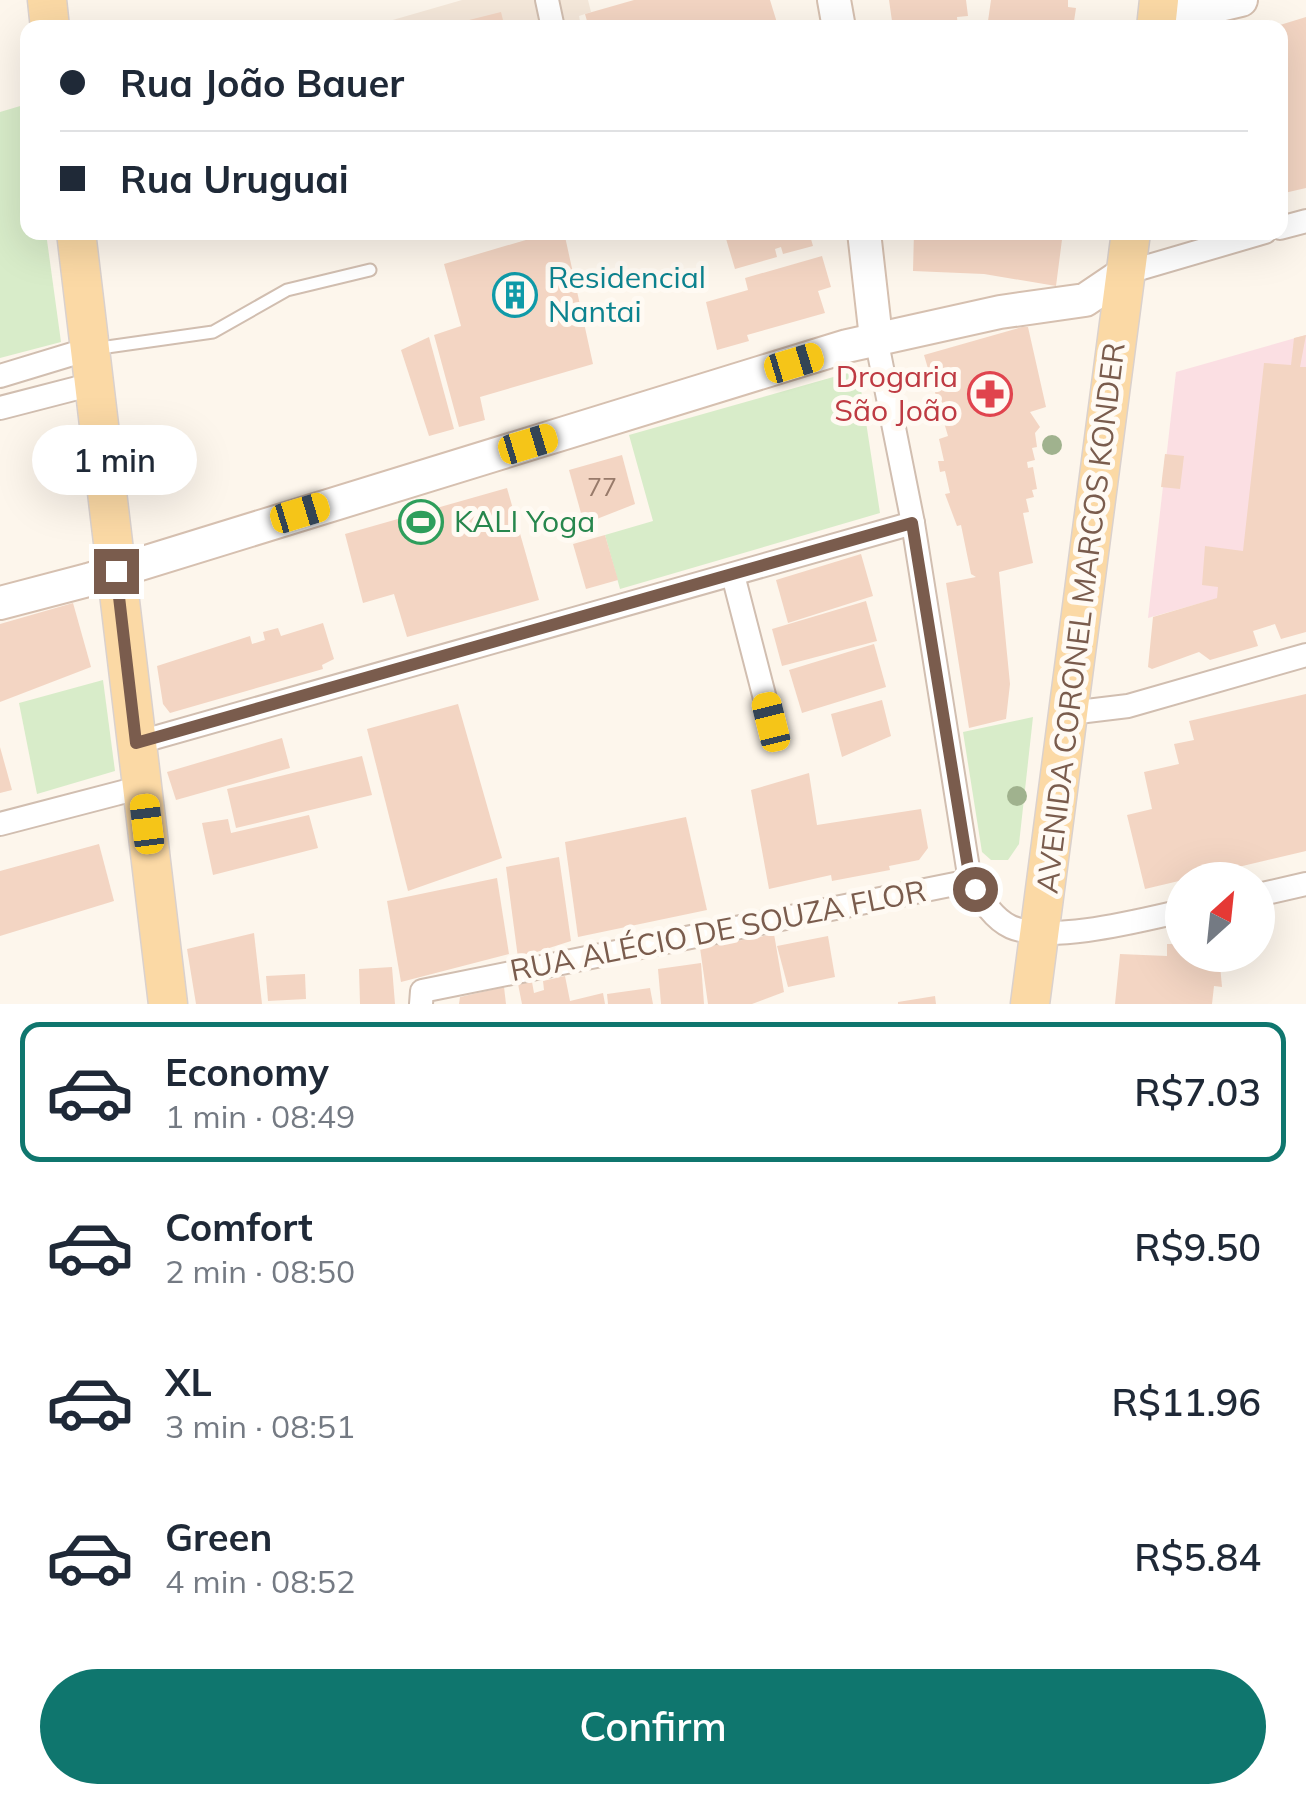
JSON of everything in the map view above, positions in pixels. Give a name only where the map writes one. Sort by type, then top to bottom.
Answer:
[{"type":"main road","points":[[77,240],[168,1004]]},
{"type":"main road","name":"AVENIDA CORONEL MARCOS KONDER","points":[[1030,1004],[1129,240]]},
{"type":"street","points":[[1157,16],[1241,0]]},
{"type":"street","points":[[865,240],[876,338],[912,523],[970,880],[1000,921],[1015,929],[1106,928],[1165,915]]},
{"type":"street","points":[[0,602],[116,571],[876,338],[1000,312],[1085,300],[1126,273],[1238,240]]},
{"type":"street","points":[[0,376],[91,367]]},
{"type":"street","points":[[0,408],[91,367]]},
{"type":"street","points":[[136,743],[912,523]]},
{"type":"street","points":[[733,575],[771,722]]},
{"type":"street","points":[[1070,713],[1128,706],[1306,655]]},
{"type":"street","points":[[0,824],[142,787]]},
{"type":"street","name":"RUA ALÉCIO DE SOUZA FLOR","points":[[421,1004],[422,991],[970,880]]},
{"type":"street","points":[[1275,891],[1306,884]]},
{"type":"lane","points":[[91,367],[213,332],[287,290],[370,270]]},
{"type":"shaded area","points":[[462,0],[588,0],[591,12],[579,16],[580,20],[393,20]]},
{"type":"shaded area","points":[[1306,335],[1306,573],[1148,618],[1176,372]]},
{"type":"green space","points":[[20,106],[20,240],[47,240],[61,342],[0,358],[0,112]]},
{"type":"green space","points":[[858,370],[880,513],[620,589],[605,535],[653,521],[629,435]]},
{"type":"green space","points":[[103,680],[115,771],[37,794],[19,703]]},
{"type":"green space","points":[[1033,717],[1019,844],[1008,860],[991,860],[982,852],[963,732]]},
{"type":"building","points":[[634,0],[770,0],[776,20],[587,20],[585,14]]},
{"type":"building","points":[[889,0],[966,0],[968,16],[957,20],[892,20]]},
{"type":"building","points":[[991,0],[1068,0],[1068,7],[1076,8],[1074,20],[988,20]]},
{"type":"building","points":[[501,12],[503,20],[469,20]]},
{"type":"building","points":[[1306,17],[1306,188],[1288,192],[1288,23]]},
{"type":"building","name":"Residencial Nantai","points":[[526,240],[566,240],[593,364],[480,397],[485,420],[459,427],[434,335],[461,326],[444,264]]},
{"type":"building","points":[[726,240],[811,240],[813,246],[783,254],[781,247],[775,249],[777,257],[735,269]]},
{"type":"building","points":[[914,240],[1062,240],[1056,286],[984,274],[913,271]]},
{"type":"building","points":[[822,256],[831,287],[818,291],[825,313],[747,335],[749,341],[717,350],[706,302],[748,290],[745,278]]},
{"type":"building","points":[[1028,327],[1046,407],[1030,412],[1040,427],[1035,433],[1037,447],[1032,448],[1035,460],[1027,462],[1028,468],[1033,467],[1037,489],[1032,490],[1034,497],[1026,499],[1029,512],[1023,513],[1033,563],[999,572],[1010,684],[1006,719],[969,728],[946,583],[976,577],[971,574],[961,525],[957,526],[945,494],[950,493],[945,471],[940,472],[938,461],[944,461],[939,439],[948,436],[924,355]]},
{"type":"building","points":[[1306,335],[1300,367],[1306,367],[1306,632],[1281,639],[1275,624],[1253,631],[1258,646],[1210,660],[1199,652],[1152,669],[1148,667],[1153,617],[1217,598],[1218,587],[1202,585],[1205,546],[1243,551],[1264,363],[1291,365],[1294,338]]},
{"type":"building","points":[[429,337],[454,429],[429,436],[401,350]]},
{"type":"building","points":[[1165,454],[1184,456],[1180,489],[1161,487]]},
{"type":"building","points":[[622,455],[635,504],[584,524],[569,470]]},
{"type":"building","points":[[507,488],[539,600],[407,637],[394,594],[363,603],[345,534]]},
{"type":"building","points":[[605,535],[618,580],[586,589],[573,544]]},
{"type":"building","points":[[861,554],[873,596],[788,623],[776,580]]},
{"type":"building","points":[[866,601],[877,641],[782,666],[772,629]]},
{"type":"building","points":[[73,603],[91,667],[0,702],[0,624]]},
{"type":"building","points":[[323,623],[334,659],[322,665],[323,669],[170,713],[163,704],[157,666],[250,636],[252,644],[265,640],[263,632],[278,628],[281,636]]},
{"type":"building","points":[[874,644],[886,687],[802,713],[789,670]]},
{"type":"building","points":[[1306,694],[1306,851],[1259,862],[1165,862],[1165,884],[1145,889],[1127,815],[1152,809],[1144,772],[1179,764],[1174,744],[1194,740],[1189,721]]},
{"type":"building","points":[[882,700],[891,736],[842,757],[831,714]]},
{"type":"building","points":[[458,704],[502,858],[408,891],[367,729]]},
{"type":"building","points":[[282,738],[290,768],[176,800],[167,772]]},
{"type":"building","points":[[0,747],[12,790],[0,793]]},
{"type":"building","points":[[362,756],[372,795],[236,828],[227,789]]},
{"type":"building","points":[[809,773],[817,825],[921,809],[928,848],[919,860],[889,866],[890,870],[832,881],[831,875],[769,889],[751,790]]},
{"type":"building","points":[[309,815],[318,848],[213,875],[202,823],[228,819],[231,833]]},
{"type":"building","points":[[686,817],[707,910],[578,937],[565,842]]},
{"type":"building","points":[[99,844],[114,901],[0,936],[0,871]]},
{"type":"building","points":[[559,857],[571,941],[518,958],[506,867]]},
{"type":"building","points":[[497,878],[509,954],[401,982],[387,901]]},
{"type":"building","points":[[254,933],[262,1004],[196,1004],[187,949]]},
{"type":"building","points":[[774,934],[784,992],[752,1004],[708,1004],[700,948]]},
{"type":"building","points":[[828,936],[835,977],[788,987],[777,946]]},
{"type":"building","points":[[1120,954],[1165,956],[1165,972],[1221,972],[1222,987],[1214,986],[1212,1004],[1115,1004]]},
{"type":"building","points":[[701,963],[704,1004],[661,1004],[658,969]]},
{"type":"building","points":[[392,967],[395,1004],[360,1004],[359,969]]},
{"type":"building","points":[[305,974],[306,999],[268,1001],[266,976]]},
{"type":"building","points":[[565,976],[570,1001],[603,993],[605,1004],[522,1004],[518,984],[532,982],[534,993],[544,990],[543,981]]},
{"type":"building","points":[[504,987],[506,1004],[459,1004],[460,997]]},
{"type":"building","points":[[650,988],[653,1004],[608,1004],[607,994]]},
{"type":"building","points":[[935,996],[936,1004],[898,1004],[898,1002]]},
{"type":"place","name":"Residencial Nantai","points":[[515,295]]},
{"type":"place","name":"Drogaria São João","points":[[990,394]]},
{"type":"place","name":"KALI Yoga","points":[[421,522]]},
{"type":"route","points":[[116,571],[136,743],[912,523],[970,880],[975,889]]}]
